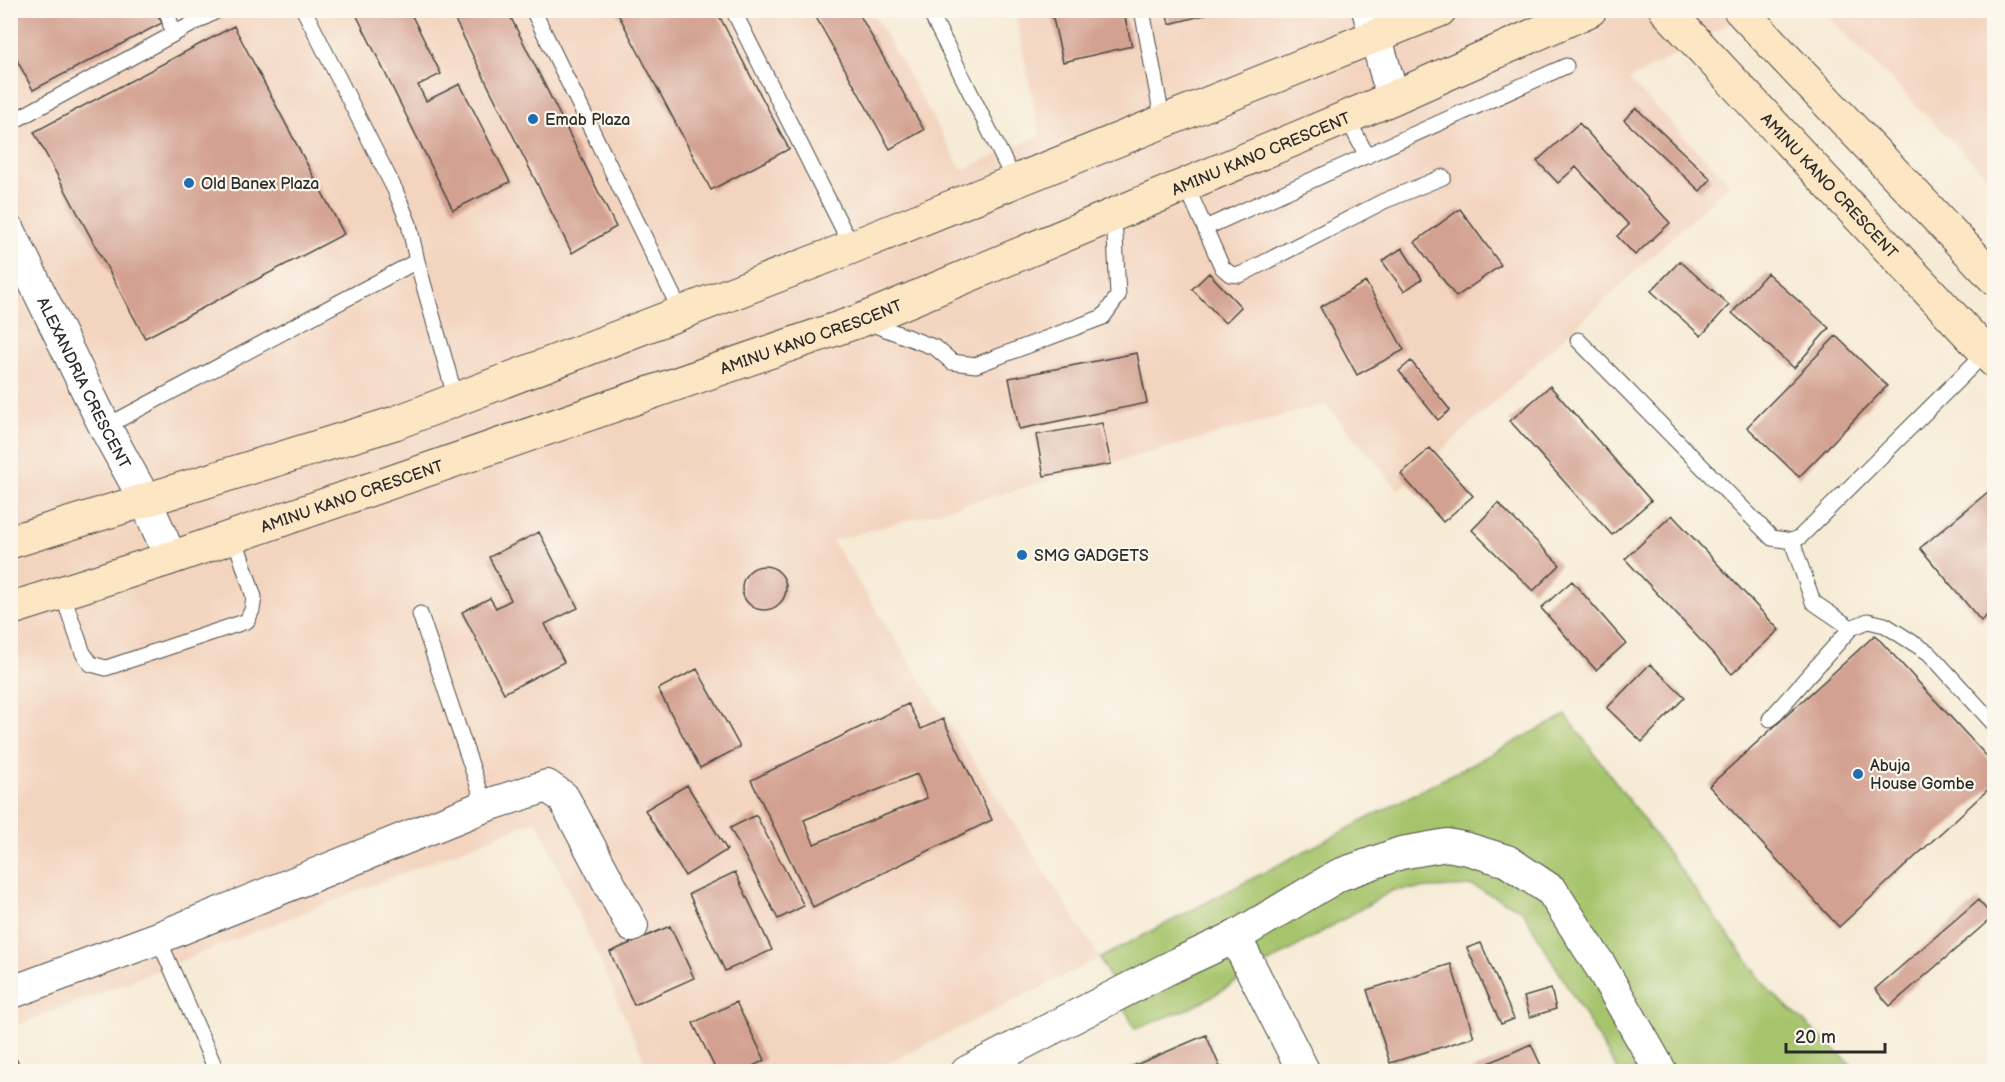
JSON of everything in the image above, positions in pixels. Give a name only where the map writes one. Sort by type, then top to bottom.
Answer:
[{"type":"main road","points":[[10,542],[395,423],[682,314],[1163,123],[1371,24],[1440,10]]},
{"type":"main road","name":"AMINU KANO CRESCENT","points":[[10,609],[171,558],[862,320],[1347,118],[1590,10]]},
{"type":"main road","name":"AMINU KANO CRESCENT","points":[[1666,10],[1990,356]]},
{"type":"main road","points":[[1740,10],[1995,278]]},
{"type":"street","points":[[1371,24],[1393,98]]},
{"type":"street","name":"ALEXANDRIA CRESCENT","points":[[10,231],[105,427],[145,500],[171,558]]},
{"type":"street","points":[[10,993],[158,938],[485,806],[547,786],[563,797],[632,926]]},
{"type":"street","points":[[967,1071],[1235,937],[1339,875],[1401,853],[1447,845],[1507,861],[1552,891],[1601,967],[1661,1071]]},
{"type":"street","points":[[1235,937],[1304,1071]]},
{"type":"lane","points":[[167,10],[173,34]]},
{"type":"lane","points":[[10,123],[218,10]]},
{"type":"lane","points":[[304,10],[395,190],[408,224],[456,400]]},
{"type":"lane","points":[[533,10],[682,314]]},
{"type":"lane","points":[[733,10],[852,247]]},
{"type":"lane","points":[[929,10],[1015,182]]},
{"type":"lane","points":[[1142,10],[1163,123]]},
{"type":"lane","points":[[1205,228],[1566,66]]},
{"type":"lane","points":[[1347,118],[1367,156]]},
{"type":"lane","points":[[1186,185],[1222,267],[1230,274],[1240,275],[1384,201],[1443,177]]},
{"type":"lane","points":[[862,320],[936,348],[952,362],[976,365],[1103,317],[1118,296],[1114,216]]},
{"type":"lane","points":[[105,427],[417,261]]},
{"type":"lane","points":[[1578,340],[1772,538],[1792,541],[1800,537],[1990,356]]},
{"type":"lane","points":[[62,593],[83,653],[91,664],[106,668],[247,621],[254,597],[234,536]]},
{"type":"lane","points":[[1792,541],[1813,602],[1851,628]]},
{"type":"lane","points":[[420,614],[485,806]]},
{"type":"lane","points":[[1770,719],[1851,628],[1868,621],[1885,625],[1929,653],[1995,724]]},
{"type":"lane","points":[[158,938],[217,1071]]},
{"type":"shaded area","points":[[11,11],[872,11],[962,170],[1040,136],[1015,11],[1752,11],[1629,80],[1730,184],[1399,490],[1325,404],[832,541],[1100,958],[872,1071],[649,1071],[537,820],[11,1028]]},
{"type":"shaded area","points":[[1823,11],[1994,11],[1994,184]]},
{"type":"green space","points":[[1566,715],[1769,990],[1858,1071],[1618,1071],[1522,910],[1473,886],[1393,890],[1195,1006],[1135,1029],[1100,958]]},
{"type":"building","points":[[10,10],[155,10],[162,23],[33,90],[10,47]]},
{"type":"building","points":[[354,10],[409,10],[441,74],[418,85],[426,101],[460,84],[510,182],[453,210]]},
{"type":"building","name":"Emab Plaza","points":[[450,10],[507,10],[616,227],[572,253]]},
{"type":"building","points":[[616,10],[716,10],[789,149],[711,190]]},
{"type":"building","points":[[812,10],[857,10],[924,130],[890,149]]},
{"type":"building","points":[[1051,10],[1123,10],[1132,46],[1063,62]]},
{"type":"building","points":[[1166,10],[1204,10],[1205,15],[1169,24]]},
{"type":"building","name":"Old Banex Plaza","points":[[234,26],[344,234],[145,338],[34,132]]},
{"type":"building","points":[[1636,108],[1711,179],[1700,191],[1624,120]]},
{"type":"building","points":[[1579,123],[1670,223],[1635,255],[1617,236],[1629,225],[1576,167],[1558,183],[1537,161]]},
{"type":"building","points":[[1460,209],[1501,265],[1456,297],[1415,242]]},
{"type":"building","points":[[1402,248],[1422,279],[1404,291],[1382,261]]},
{"type":"building","points":[[1680,261],[1729,305],[1701,336],[1651,291]]},
{"type":"building","points":[[1209,273],[1241,307],[1225,323],[1192,289]]},
{"type":"building","points":[[1767,273],[1829,328],[1794,368],[1732,313]]},
{"type":"building","points":[[1366,282],[1404,350],[1357,375],[1320,307]]},
{"type":"building","points":[[1836,336],[1887,386],[1799,477],[1747,427]]},
{"type":"building","points":[[1137,353],[1147,403],[1019,429],[1009,378]]},
{"type":"building","points":[[1411,361],[1450,410],[1438,420],[1399,371]]},
{"type":"building","points":[[1550,386],[1651,501],[1612,535],[1510,421]]},
{"type":"building","points":[[1102,423],[1111,464],[1044,476],[1036,435]]},
{"type":"building","points":[[1430,448],[1473,496],[1443,522],[1401,474]]},
{"type":"building","points":[[1994,487],[1994,609],[1981,621],[1920,548]]},
{"type":"building","points":[[1498,503],[1560,565],[1533,591],[1472,530]]},
{"type":"building","points":[[1672,515],[1779,630],[1732,674],[1625,559]]},
{"type":"building","points":[[539,532],[578,608],[545,624],[564,662],[504,693],[462,612],[490,598],[496,608],[511,600],[489,557]]},
{"type":"building","points":[[764,566],[773,567],[780,572],[785,579],[785,597],[780,604],[773,609],[764,610],[755,609],[748,604],[743,597],[742,588],[743,579],[748,572],[755,567]]},
{"type":"building","points":[[1572,581],[1626,643],[1596,670],[1541,608]]},
{"type":"building","name":"Abuja House Gombe","points":[[1875,635],[1994,764],[1994,784],[1839,927],[1709,786]]},
{"type":"building","points":[[1650,664],[1685,697],[1642,742],[1607,708]]},
{"type":"building","points":[[697,669],[740,747],[700,768],[658,689]]},
{"type":"building","points":[[908,704],[921,729],[943,719],[992,820],[813,907],[751,780]],"holes":[[[917,774],[927,798],[814,844],[804,820]]]},
{"type":"building","points":[[687,785],[727,850],[685,876],[645,810]]},
{"type":"building","points":[[756,815],[804,906],[778,919],[730,828]]},
{"type":"building","points":[[735,872],[772,950],[725,971],[689,894]]},
{"type":"building","points":[[1978,900],[1993,917],[1890,1006],[1875,989]]},
{"type":"building","points":[[670,926],[694,978],[634,1005],[610,952]]},
{"type":"building","points":[[1481,943],[1514,1019],[1501,1024],[1467,948]]},
{"type":"building","points":[[1451,964],[1474,1037],[1390,1063],[1367,990]]},
{"type":"building","points":[[1551,989],[1556,1009],[1530,1017],[1524,997]]},
{"type":"building","points":[[736,1002],[765,1060],[741,1072],[717,1072],[693,1023]]},
{"type":"building","points":[[1206,1035],[1222,1072],[1119,1072]]},
{"type":"building","points":[[1531,1044],[1544,1072],[1469,1072]]},
{"type":"building","points":[[17,1060],[22,1072],[10,1072],[10,1063]]},
{"type":"place","name":"Emab Plaza","points":[[533,119]]},
{"type":"place","name":"Old Banex Plaza","points":[[189,183]]},
{"type":"place","name":"SMG GADGETS","points":[[1022,555]]},
{"type":"place","name":"Abuja House Gombe","points":[[1858,774]]}]
